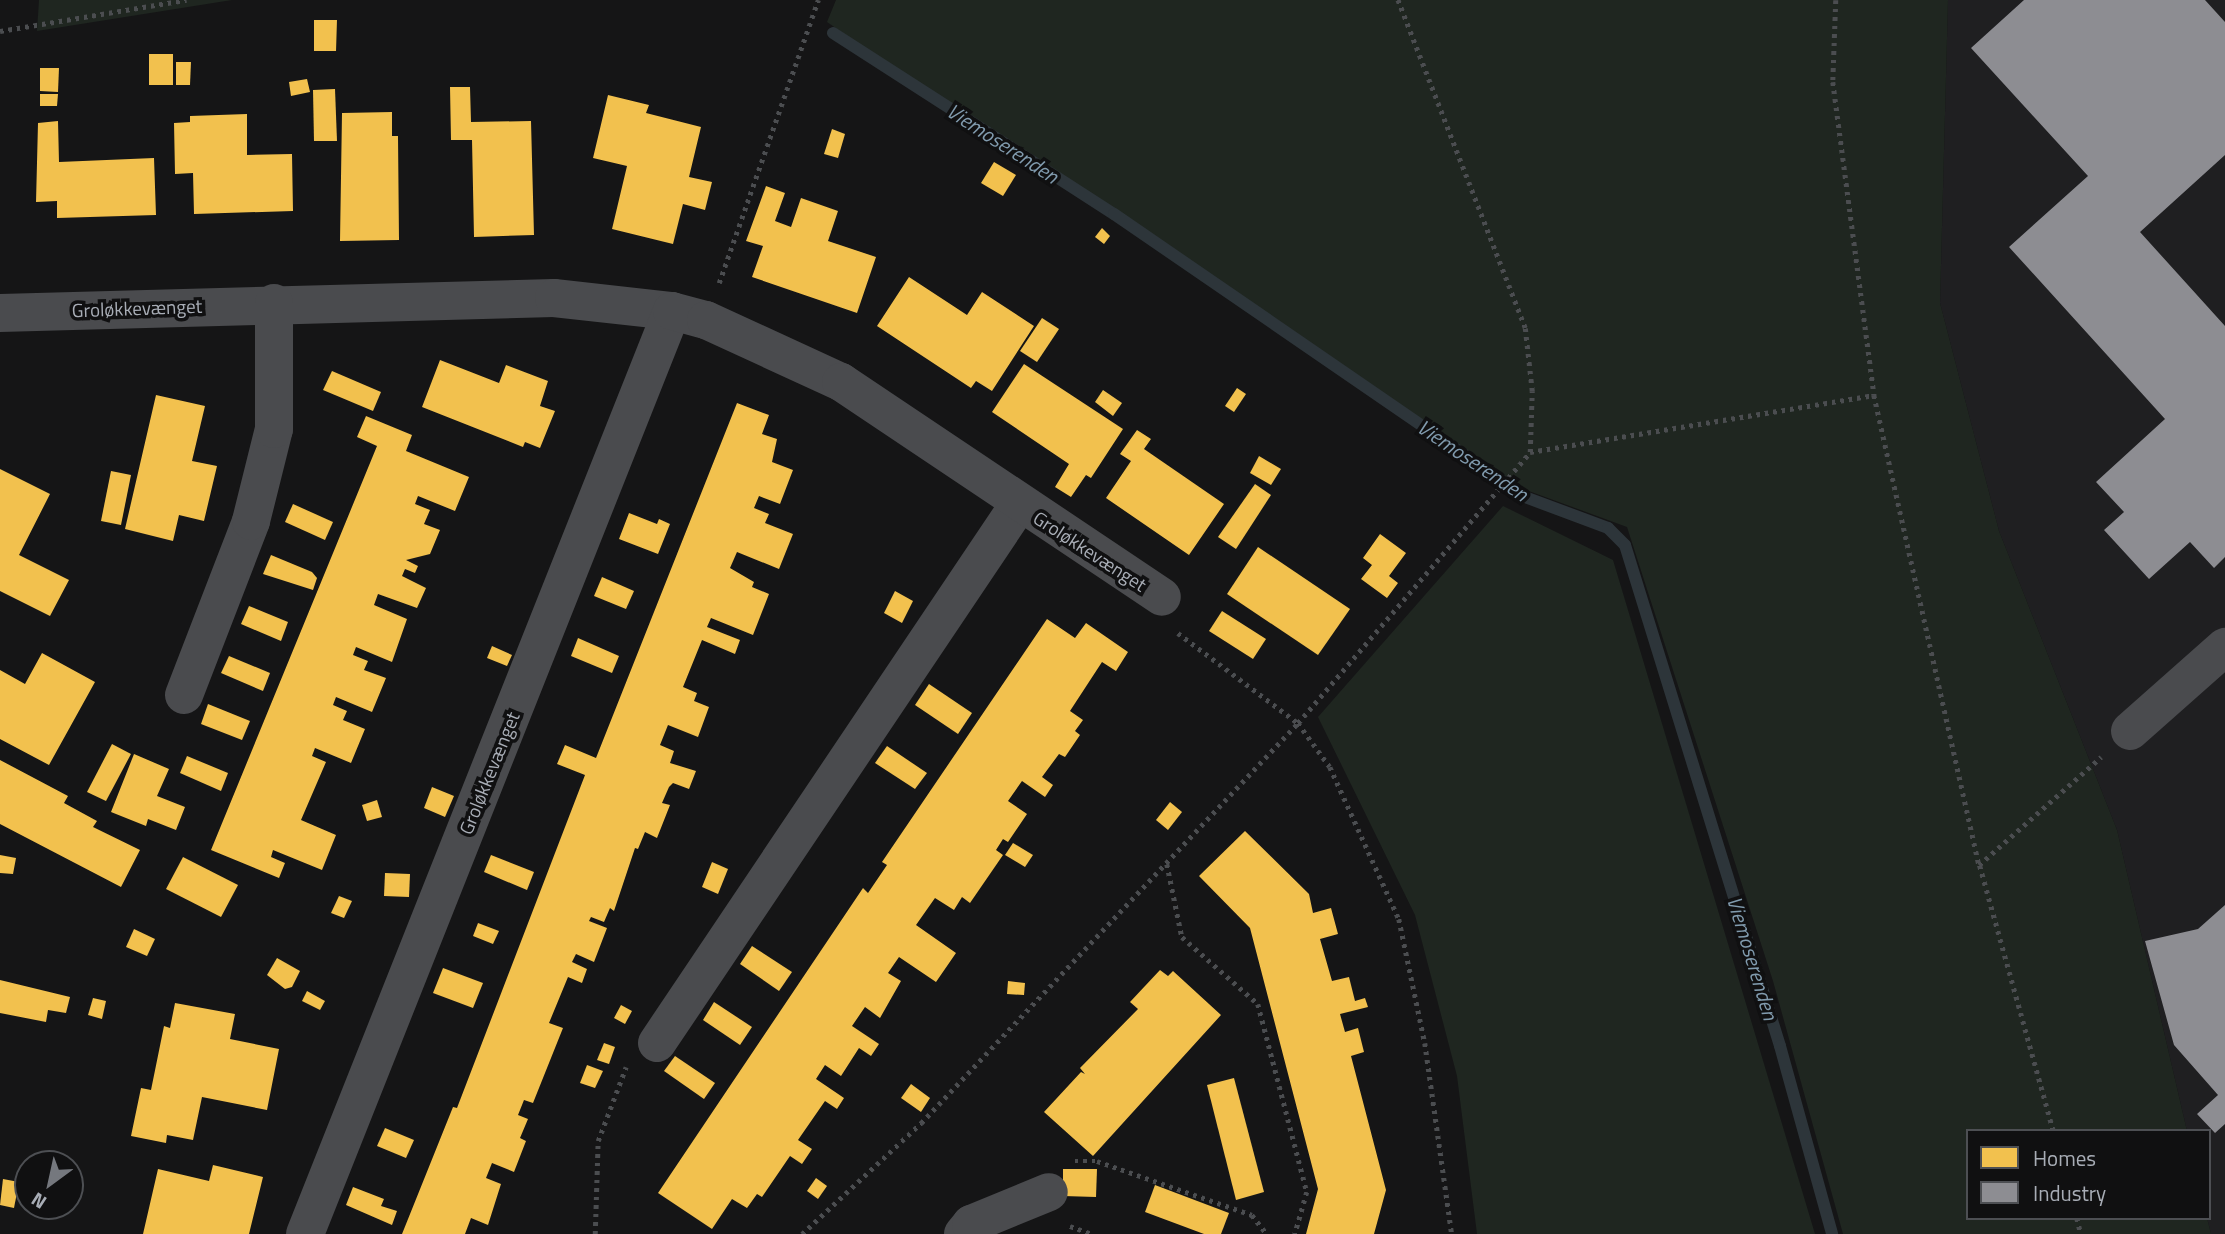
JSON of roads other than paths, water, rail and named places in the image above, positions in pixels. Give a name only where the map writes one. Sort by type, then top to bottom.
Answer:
[{"type":"street","name":"Groløkkevænget","points":[[0,313],[274,303],[554,298],[689,316],[841,382],[1019,504],[1162,597]]},
{"type":"street","points":[[184,695],[251,521],[274,429],[274,303]]},
{"type":"street","name":"Groløkkevænget","points":[[305,1234],[689,316]]},
{"type":"street","name":"Groløkkevænget","points":[[657,1043],[1019,504]]},
{"type":"street","points":[[2130,731],[2225,648]]},
{"type":"street","points":[[963,1234],[971,1224],[1049,1192]]},
{"type":"waterway","name":"Viemoserenden","points":[[833,33],[1114,214],[1525,497],[1608,528],[1625,545],[1780,1046],[1832,1234]]}]
